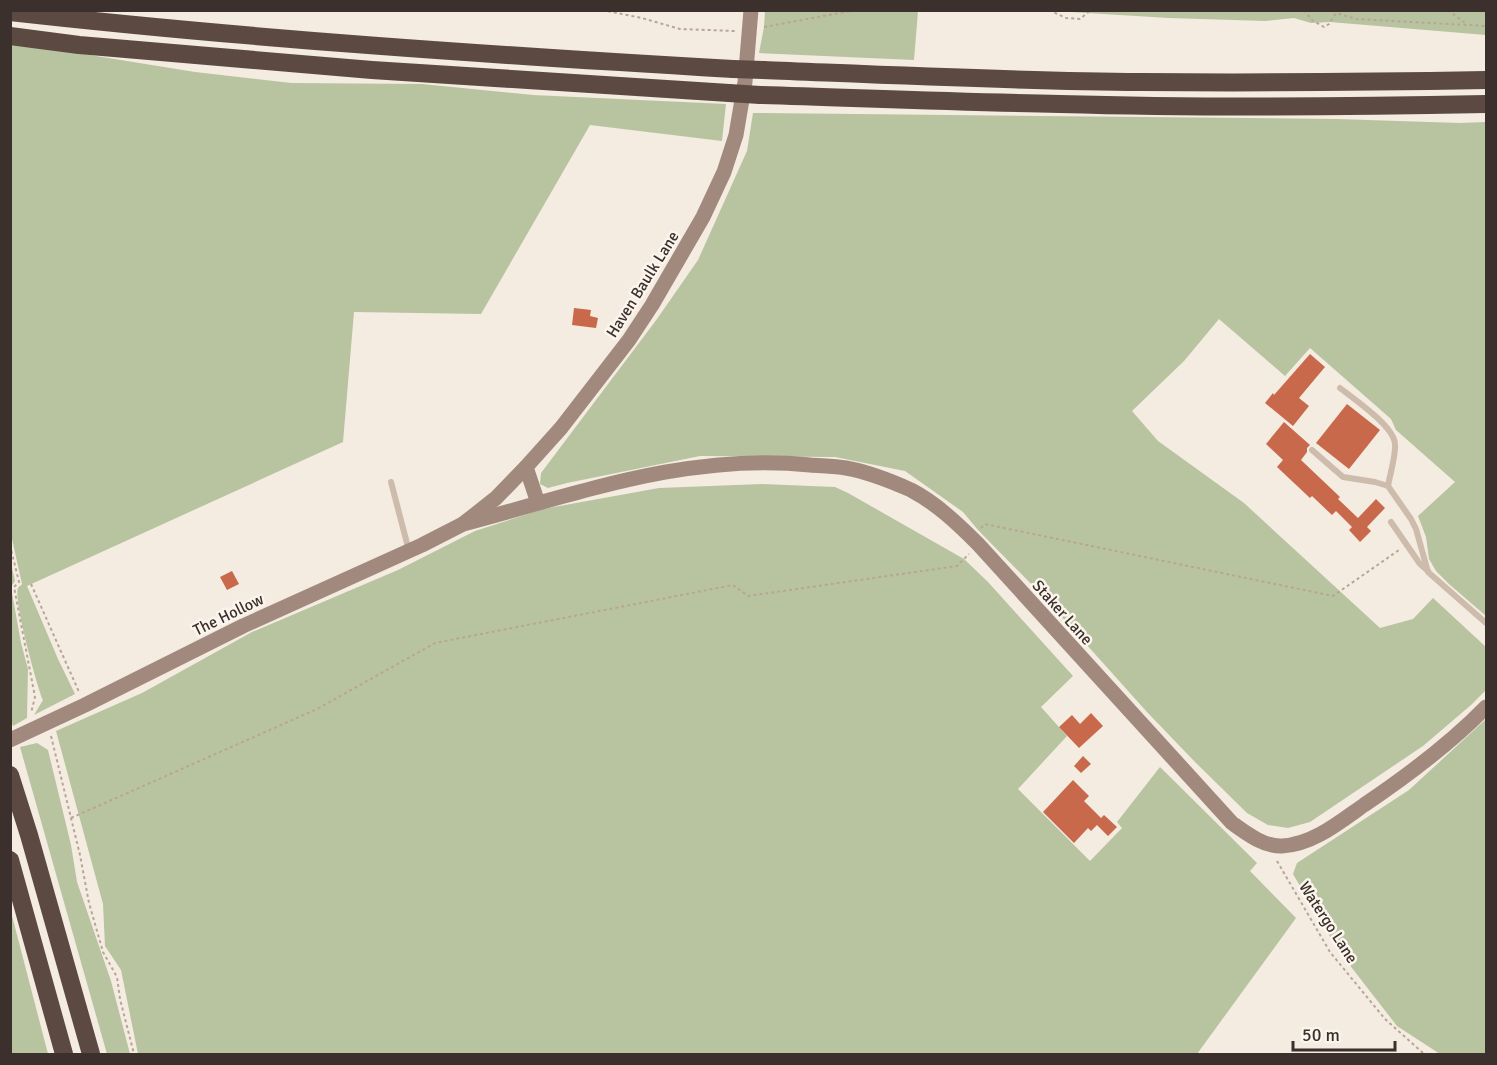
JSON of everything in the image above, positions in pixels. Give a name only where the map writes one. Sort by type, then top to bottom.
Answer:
[{"type":"highway","points":[[10,12],[134,26],[372,46],[733,69],[1140,82],[1354,83],[1486,80]]},
{"type":"highway","points":[[10,36],[79,45],[372,70],[729,93],[1173,106],[1486,104]]},
{"type":"highway","points":[[10,775],[91,1054]]},
{"type":"highway","points":[[10,860],[64,1054]]},
{"type":"street","name":"Haven Baulk Lane","points":[[463,524],[496,498],[561,428],[629,340],[652,306],[703,217],[724,172],[736,135],[745,82],[751,10]]},
{"type":"street","name":"Staker Lane","points":[[463,524],[624,480],[691,467],[746,462],[795,463],[848,468],[883,479],[913,491],[948,515],[1232,823],[1246,834],[1279,846]]},
{"type":"street","points":[[526,467],[538,503]]},
{"type":"street","name":"The Hollow","points":[[10,740],[243,626],[442,536],[463,524]]},
{"type":"street","points":[[1279,846],[1297,844],[1351,814],[1401,780],[1474,720],[1486,707]]},
{"type":"lane","points":[[1340,388],[1382,422],[1392,434],[1395,443],[1388,486]]},
{"type":"lane","points":[[1312,450],[1343,477],[1388,486],[1412,519],[1428,572]]},
{"type":"lane","points":[[391,482],[409,551]]},
{"type":"lane","points":[[1391,522],[1420,564],[1486,623]]},
{"type":"path","points":[[602,10],[680,29],[737,32],[856,10]]},
{"type":"path","points":[[1049,10],[1066,18],[1080,19],[1091,10]]},
{"type":"path","points":[[1304,10],[1312,21],[1324,27],[1338,12],[1356,19],[1486,26]]},
{"type":"path","points":[[1448,10],[1466,24]]},
{"type":"path","points":[[71,818],[317,709],[435,643],[733,585],[748,597],[957,566],[985,524],[1333,596],[1392,553],[1407,545]]},
{"type":"path","points":[[10,545],[19,582],[14,587],[35,697],[30,718],[40,726],[71,818],[89,903],[103,952],[117,977],[120,999],[134,1054]]},
{"type":"path","points":[[31,584],[85,705]]},
{"type":"path","name":"Watergo Lane","points":[[1279,846],[1277,860],[1330,952],[1385,1019],[1424,1054]]},
{"type":"green space","points":[[765,11],[918,11],[914,60],[759,53]]},
{"type":"green space","points":[[1054,11],[1486,11],[1486,35],[1330,22],[1311,23],[1294,18],[1266,21]]},
{"type":"green space","points":[[10,44],[195,72],[291,83],[422,84],[533,95],[726,104],[722,141],[590,125],[481,314],[354,312],[343,442],[27,586],[75,694],[34,715],[43,700],[22,625],[17,595],[18,588],[22,584],[10,530]]},
{"type":"green space","points":[[753,113],[1486,122],[1486,616],[1436,571],[1429,559],[1426,537],[1418,516],[1455,482],[1396,430],[1391,419],[1310,348],[1285,376],[1219,319],[1184,361],[1132,411],[1158,441],[1244,503],[1380,628],[1413,619],[1433,598],[1486,647],[1486,690],[1423,746],[1310,822],[1288,828],[1268,825],[1247,813],[1195,762],[963,512],[905,471],[835,457],[700,456],[548,488],[540,484],[541,473],[657,319],[698,260],[747,151]]},
{"type":"green space","points":[[762,484],[835,487],[964,559],[988,582],[1073,676],[1041,707],[1067,736],[1018,789],[1090,861],[1122,828],[1117,822],[1160,767],[1257,863],[1250,871],[1296,918],[1197,1054],[138,1054],[121,970],[105,946],[103,904],[56,731],[142,693],[252,632],[398,570],[475,531],[543,509],[659,488]]},
{"type":"green space","points":[[10,559],[15,581],[11,587],[28,669],[27,718],[13,726],[10,718]]},
{"type":"green space","points":[[1486,719],[1486,1054],[1440,1054],[1397,1026],[1338,950],[1293,874],[1297,863],[1409,790]]},
{"type":"green space","points":[[37,743],[48,750],[71,845],[77,882],[111,981],[130,1054],[107,1054],[20,747]]},
{"type":"green space","points":[[10,908],[48,1054],[12,1054]]},
{"type":"building","points":[[574,308],[591,310],[590,316],[598,318],[596,328],[572,325]]},
{"type":"building","points":[[1310,354],[1325,367],[1299,398],[1309,406],[1293,426],[1265,403]]},
{"type":"building","points":[[1347,404],[1380,430],[1349,469],[1316,443]]},
{"type":"building","points":[[1284,422],[1310,445],[1301,460],[1340,497],[1338,499],[1358,518],[1376,499],[1385,508],[1367,527],[1371,531],[1360,542],[1349,530],[1352,527],[1336,511],[1332,515],[1277,467],[1283,460],[1266,444]]},
{"type":"building","points":[[232,571],[239,584],[227,590],[220,577]]},
{"type":"building","points":[[1091,713],[1103,726],[1079,748],[1059,727],[1072,715],[1080,724]]},
{"type":"building","points":[[1083,756],[1091,764],[1081,773],[1074,766]]},
{"type":"building","points":[[1073,780],[1089,796],[1084,801],[1101,818],[1104,815],[1117,827],[1108,836],[1097,825],[1091,831],[1088,828],[1074,843],[1043,812]]}]
